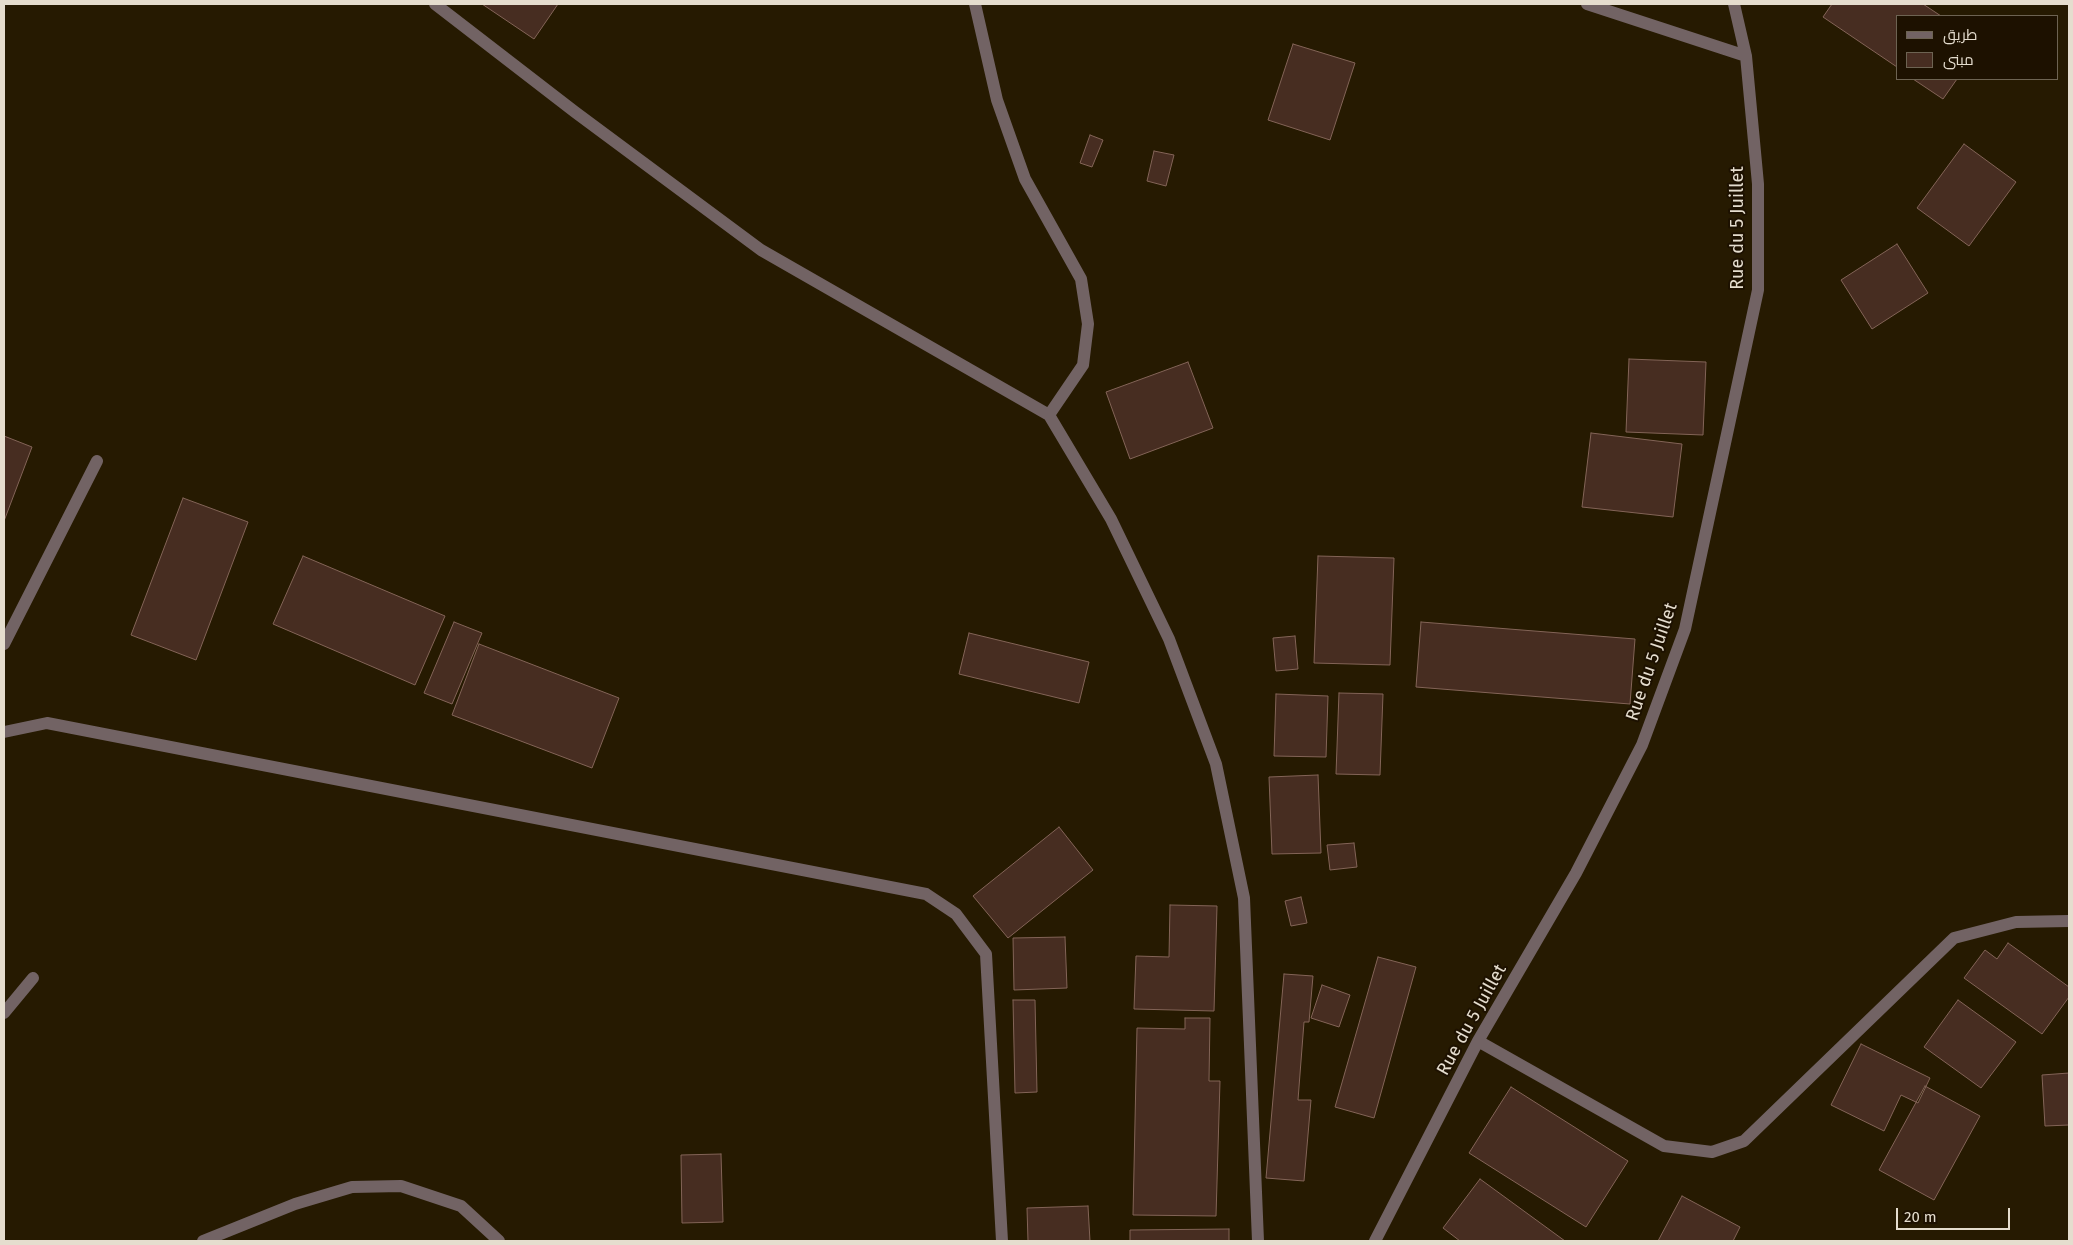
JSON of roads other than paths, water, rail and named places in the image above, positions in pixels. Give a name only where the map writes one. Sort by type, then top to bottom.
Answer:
[{"type":"street","points":[[435,4],[575,112],[761,250],[1049,415],[1111,518],[1169,639],[1216,764],[1244,898],[1258,1241]]},
{"type":"street","points":[[975,4],[997,100],[1025,179],[1081,279],[1088,324],[1083,365],[1049,415]]},
{"type":"street","points":[[1587,4],[1746,56]]},
{"type":"street","name":"Rue du 5 Juillet","points":[[1375,1241],[1478,1041],[1576,874],[1642,745],[1685,629],[1758,290],[1758,184],[1746,56],[1734,4]]},
{"type":"street","points":[[4,644],[97,461]]},
{"type":"street","points":[[4,732],[47,723],[926,894],[956,914],[986,954],[1002,1241]]},
{"type":"street","points":[[1478,1041],[1664,1146],[1712,1152],[1744,1141],[1954,938],[2016,922],[2069,921]]},
{"type":"street","points":[[4,1013],[33,978]]},
{"type":"street","points":[[203,1241],[295,1204],[352,1187],[401,1186],[461,1206],[499,1241]]}]
